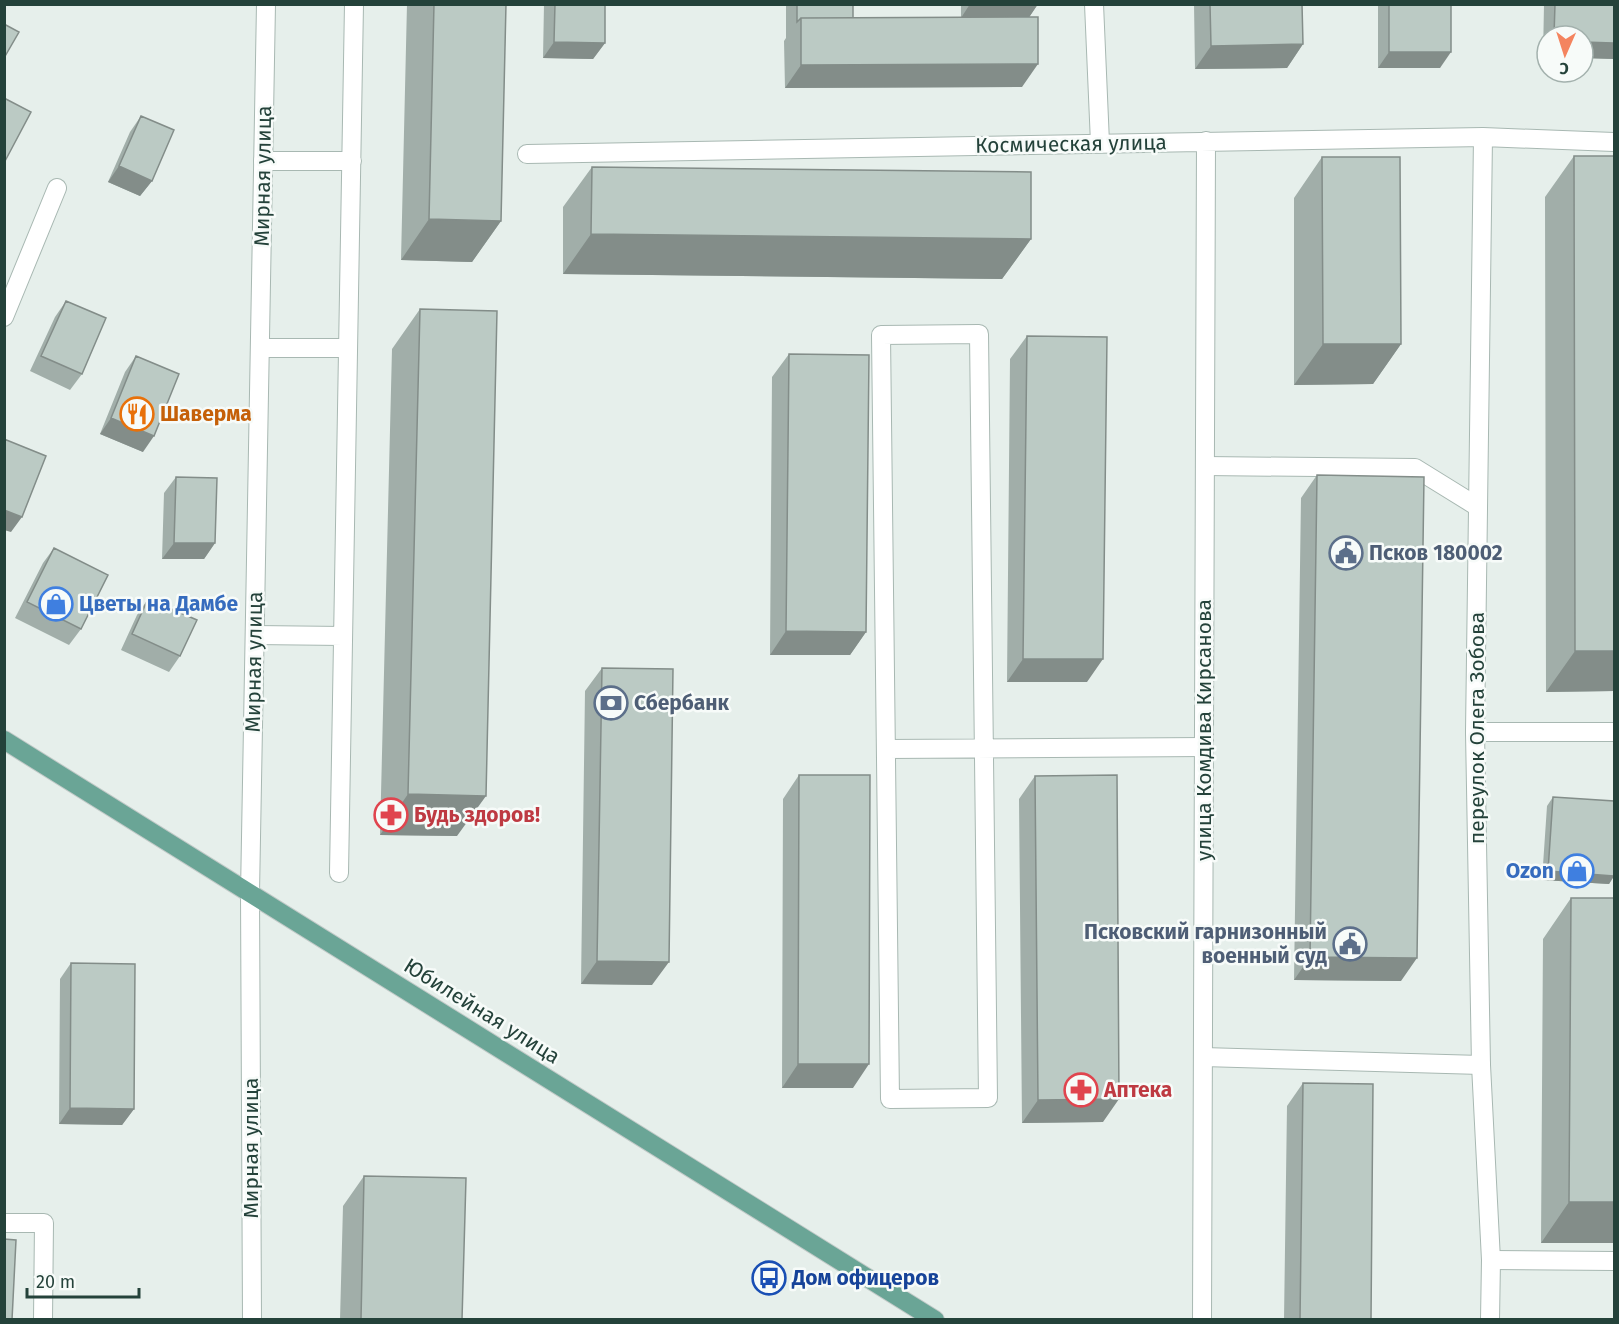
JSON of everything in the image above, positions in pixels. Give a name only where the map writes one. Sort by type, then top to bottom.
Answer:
[{"type":"main road","name":"Юбилейная улица","points":[[4,740],[935,1320]]},
{"type":"street","name":"Мирная улица","points":[[252,1320],[250,893],[266,4]]},
{"type":"street","points":[[339,873],[354,4]]},
{"type":"street","points":[[1094,4],[1100,143]]},
{"type":"street","name":"Космическая улица","points":[[527,154],[1483,136],[1614,142]]},
{"type":"street","name":"переулок Олега Зобова","points":[[1483,136],[1474,732],[1481,1065],[1491,1260],[1490,1320]]},
{"type":"street","name":"улица Комдива Кирсанова","points":[[1202,1320],[1206,141]]},
{"type":"street","points":[[263,161],[352,161]]},
{"type":"street","points":[[4,317],[57,188]]},
{"type":"street","points":[[979,334],[988,1098],[890,1099],[886,749],[881,335],[979,334]]},
{"type":"street","points":[[260,348],[348,348]]},
{"type":"street","points":[[1205,466],[1415,468],[1478,507]]},
{"type":"street","points":[[255,635],[343,636]]},
{"type":"street","points":[[1474,732],[1614,732]]},
{"type":"street","points":[[886,749],[1204,747]]},
{"type":"street","points":[[1203,1058],[1481,1065]]},
{"type":"street","points":[[4,1223],[44,1223],[43,1320]]},
{"type":"street","points":[[1491,1260],[1614,1261]]},
{"type":"building","points":[[434,4],[506,4],[501,221],[429,219]]},
{"type":"building","points":[[555,4],[605,4],[605,43],[554,42]]},
{"type":"building","points":[[797,4],[853,4],[853,18],[801,18],[797,22]]},
{"type":"building","points":[[1210,4],[1302,4],[1303,44],[1211,46]]},
{"type":"building","points":[[1389,4],[1451,4],[1451,52],[1389,52]]},
{"type":"building","points":[[1555,4],[1614,4],[1614,43],[1595,42],[1595,24],[1554,24]]},
{"type":"building","points":[[1038,17],[1038,64],[801,65],[801,18]]},
{"type":"building","points":[[4,24],[19,32],[4,58]]},
{"type":"building","points":[[4,98],[31,112],[4,163]]},
{"type":"building","points":[[141,116],[174,130],[152,181],[119,166]]},
{"type":"building","points":[[1574,156],[1614,156],[1614,651],[1575,651]]},
{"type":"building","points":[[1322,157],[1400,157],[1401,344],[1323,344]]},
{"type":"building","points":[[592,167],[1031,172],[1031,239],[591,234]]},
{"type":"building","points":[[66,301],[106,318],[82,374],[41,356]]},
{"type":"building","points":[[420,309],[497,311],[486,796],[408,794]]},
{"type":"building","points":[[1027,336],[1107,337],[1103,659],[1023,659]]},
{"type":"building","points":[[789,354],[869,355],[866,632],[786,631]]},
{"type":"building","points":[[136,356],[179,374],[154,436],[111,418]]},
{"type":"building","points":[[4,439],[46,456],[22,517],[4,510]]},
{"type":"building","points":[[1317,475],[1424,477],[1417,958],[1310,957]]},
{"type":"building","points":[[176,477],[217,478],[215,543],[174,543]]},
{"type":"building","name":"Цветы на Дамбе","points":[[54,548],[108,575],[81,629],[27,602]]},
{"type":"building","points":[[148,599],[197,620],[180,656],[132,634]]},
{"type":"building","points":[[602,668],[673,669],[669,962],[597,961]]},
{"type":"building","points":[[799,775],[870,775],[869,1064],[798,1064]]},
{"type":"building","points":[[1117,775],[1119,1099],[1038,1100],[1035,776]]},
{"type":"building","points":[[1553,797],[1614,801],[1614,876],[1548,871]]},
{"type":"building","points":[[1571,898],[1614,898],[1614,1202],[1569,1202]]},
{"type":"building","points":[[71,963],[135,964],[134,1109],[70,1108]]},
{"type":"building","points":[[1303,1083],[1373,1084],[1371,1320],[1300,1320]]},
{"type":"building","points":[[364,1176],[466,1178],[462,1320],[361,1320]]},
{"type":"building","points":[[4,1239],[16,1240],[12,1320],[4,1320]]},
{"type":"place","name":"Шаверма","points":[[137,414]]},
{"type":"place","name":"Псков 180002","points":[[1346,553]]},
{"type":"place","name":"Цветы на Дамбе","points":[[56,604]]},
{"type":"place","name":"Сбербанк","points":[[611,703]]},
{"type":"place","name":"Будь здоров!","points":[[391,815]]},
{"type":"place","name":"Ozon","points":[[1577,871]]},
{"type":"place","name":"Псковский гарнизонный военный суд","points":[[1350,944]]},
{"type":"place","name":"Аптека","points":[[1081,1090]]},
{"type":"place","name":"Дом офицеров","points":[[769,1278]]}]
